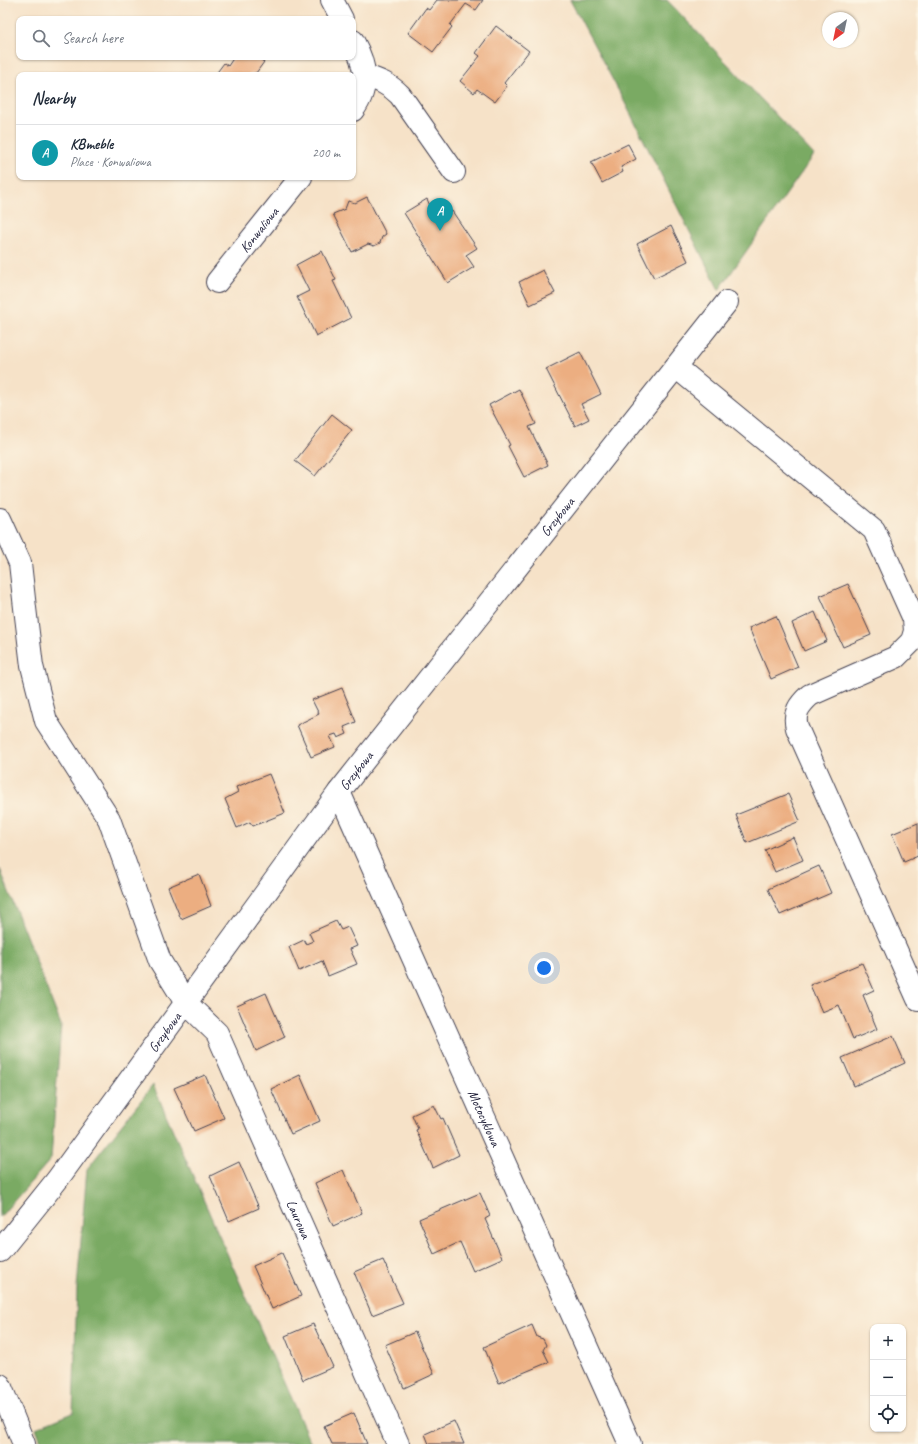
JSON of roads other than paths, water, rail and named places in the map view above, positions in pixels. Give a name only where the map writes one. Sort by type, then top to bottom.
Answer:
[{"type":"street","points":[[332,0],[340,16]]},
{"type":"street","points":[[356,47],[361,56],[365,76],[362,94],[356,105]]},
{"type":"street","points":[[365,76],[380,80],[391,86],[400,95],[454,172]]},
{"type":"street","name":"Konwaliowa","points":[[217,282],[299,180]]},
{"type":"street","name":"Grzybowa","points":[[0,1251],[57,1180],[339,792],[728,302]]},
{"type":"street","points":[[676,367],[874,530],[914,619],[916,632],[912,642],[896,657],[810,695],[801,704],[795,721],[918,999]]},
{"type":"street","name":"Laurowa","points":[[0,519],[20,562],[32,666],[46,721],[109,819],[160,961],[186,1003],[217,1033],[398,1444]]},
{"type":"street","name":"Motocyklowa","points":[[339,792],[630,1444]]},
{"type":"street","points":[[0,1385],[24,1444]]},
{"type":"place","name":"KBmeble","points":[[440,231]]}]
